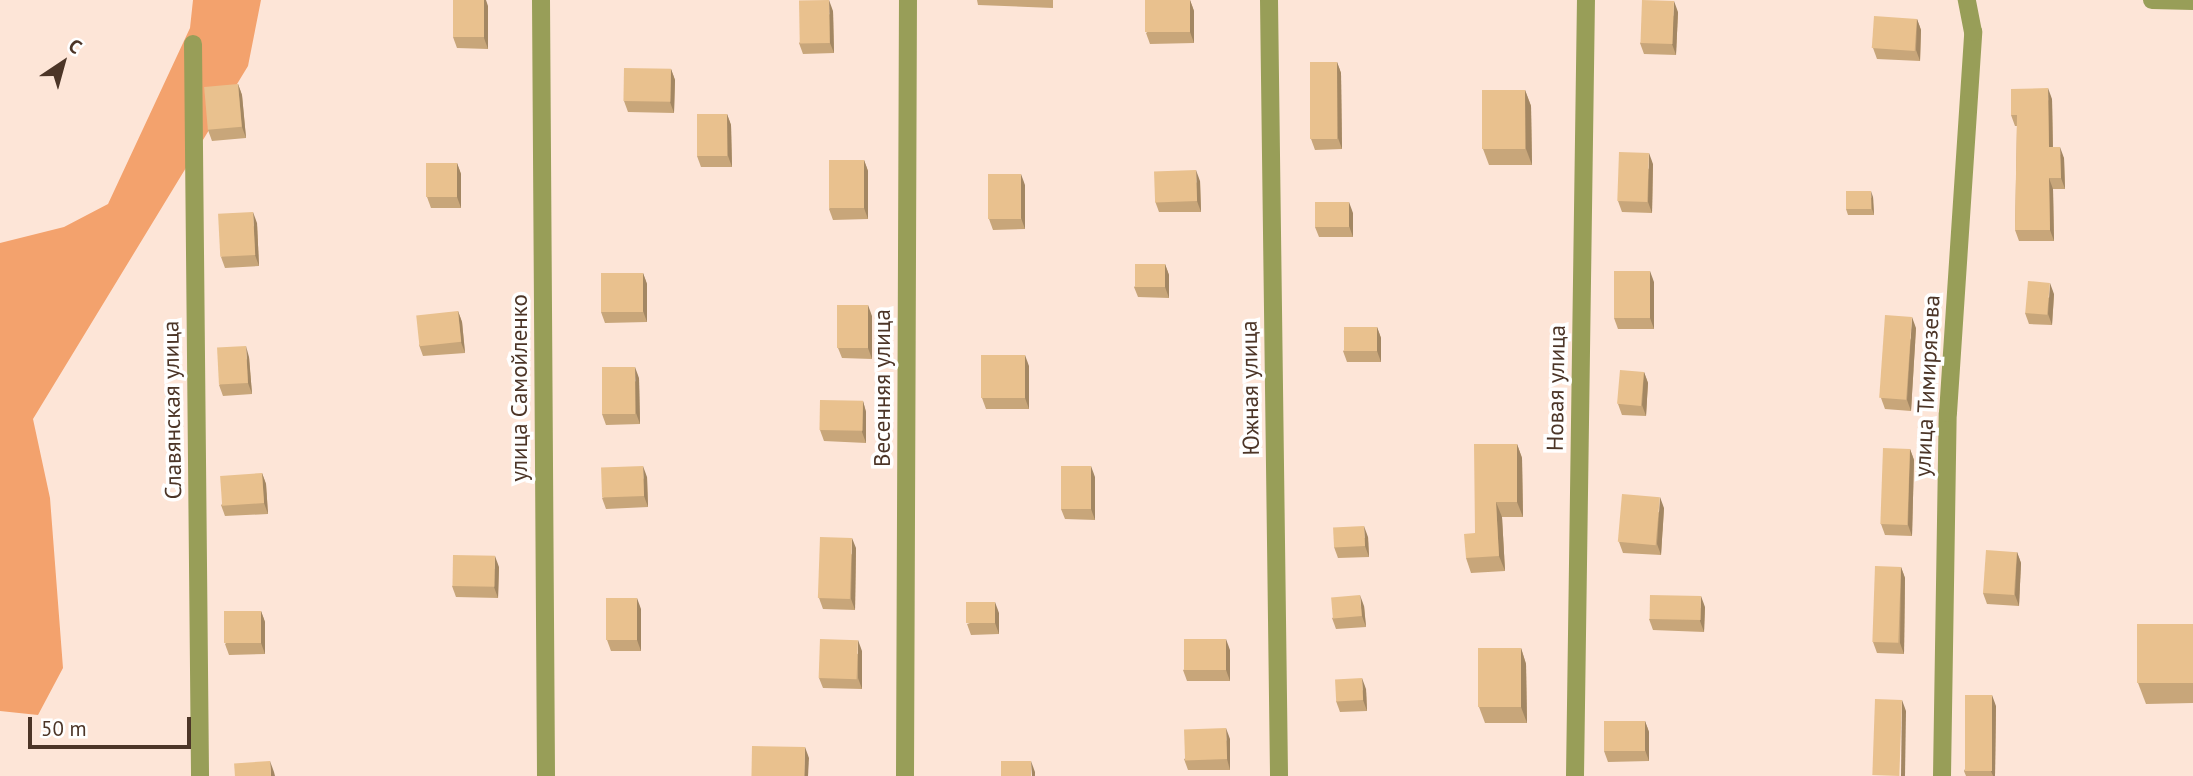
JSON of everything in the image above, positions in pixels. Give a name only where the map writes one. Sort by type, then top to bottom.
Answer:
[{"type":"street","name":"улица Самойленко","points":[[541,0],[546,776]]},
{"type":"street","name":"Весенняя улица","points":[[905,776],[908,0]]},
{"type":"street","name":"Южная улица","points":[[1269,0],[1279,776]]},
{"type":"street","name":"Новая улица","points":[[1575,776],[1586,0]]},
{"type":"street","name":"улица Тимирязева","points":[[1942,776],[1948,413],[1973,33],[1968,0]]},
{"type":"street","points":[[2152,0],[2193,1]]},
{"type":"street","name":"Славянская улица","points":[[193,44],[200,776]]},
{"type":"shaded area","points":[[193,0],[261,0],[248,66],[33,419],[50,498],[63,668],[38,715],[0,711],[0,243],[64,227],[108,204],[190,28]]},
{"type":"building","points":[[453,0],[484,0],[484,37],[453,37]]},
{"type":"building","points":[[829,0],[830,43],[800,44],[799,1]]},
{"type":"building","points":[[1145,0],[1190,0],[1190,32],[1145,32]]},
{"type":"building","points":[[1642,0],[1674,1],[1672,44],[1640,43]]},
{"type":"building","points":[[1874,16],[1917,19],[1915,51],[1872,48]]},
{"type":"building","points":[[1310,62],[1337,62],[1337,139],[1310,139]]},
{"type":"building","points":[[624,68],[671,69],[670,102],[623,101]]},
{"type":"building","points":[[238,84],[242,127],[208,130],[204,87]]},
{"type":"building","points":[[2048,88],[2049,147],[2060,147],[2061,178],[2049,178],[2050,230],[2015,230],[2017,115],[2011,115],[2011,89]]},
{"type":"building","points":[[1482,90],[1525,90],[1525,149],[1482,149]]},
{"type":"building","points":[[697,114],[727,114],[727,156],[697,156]]},
{"type":"building","points":[[1619,152],[1649,153],[1647,202],[1617,201]]},
{"type":"building","points":[[829,160],[864,160],[864,208],[829,208]]},
{"type":"building","points":[[426,163],[457,163],[457,197],[426,197]]},
{"type":"building","points":[[1196,170],[1197,201],[1155,202],[1154,171]]},
{"type":"building","points":[[988,174],[1021,174],[1021,219],[988,219]]},
{"type":"building","points":[[1846,191],[1871,191],[1871,209],[1846,209]]},
{"type":"building","points":[[1315,202],[1349,202],[1349,227],[1315,227]]},
{"type":"building","points":[[253,212],[255,255],[220,257],[218,214]]},
{"type":"building","points":[[1135,264],[1165,264],[1165,287],[1135,287]]},
{"type":"building","points":[[1614,271],[1650,271],[1650,318],[1614,318]]},
{"type":"building","points":[[601,273],[643,273],[643,312],[601,312]]},
{"type":"building","points":[[2028,281],[2050,283],[2047,315],[2025,313]]},
{"type":"building","points":[[837,305],[868,305],[868,348],[837,348]]},
{"type":"building","points":[[458,311],[461,342],[419,346],[416,315]]},
{"type":"building","points":[[1885,315],[1912,317],[1906,400],[1879,398]]},
{"type":"building","points":[[1344,327],[1377,327],[1377,351],[1344,351]]},
{"type":"building","points":[[246,346],[248,383],[219,384],[217,348]]},
{"type":"building","points":[[981,355],[1025,355],[1025,398],[981,398]]},
{"type":"building","points":[[602,367],[635,367],[635,414],[602,414]]},
{"type":"building","points":[[1620,370],[1644,372],[1641,406],[1617,404]]},
{"type":"building","points":[[820,400],[863,401],[862,431],[819,430]]},
{"type":"building","points":[[1474,444],[1517,444],[1517,502],[1496,502],[1499,556],[1466,558],[1464,534],[1475,533]]},
{"type":"building","points":[[1883,448],[1910,449],[1907,525],[1880,524]]},
{"type":"building","points":[[643,466],[644,496],[602,497],[601,467]]},
{"type":"building","points":[[1061,466],[1091,466],[1091,509],[1061,509]]},
{"type":"building","points":[[262,473],[264,503],[222,506],[220,476]]},
{"type":"building","points":[[1622,494],[1660,497],[1656,545],[1618,542]]},
{"type":"building","points":[[1364,526],[1365,546],[1334,548],[1333,528]]},
{"type":"building","points":[[820,537],[852,538],[850,599],[818,598]]},
{"type":"building","points":[[1986,550],[2017,552],[2014,595],[1983,593]]},
{"type":"building","points":[[453,555],[495,556],[494,587],[452,586]]},
{"type":"building","points":[[1875,566],[1901,567],[1898,643],[1872,642]]},
{"type":"building","points":[[1360,595],[1362,616],[1333,618],[1331,598]]},
{"type":"building","points":[[1650,595],[1701,596],[1701,620],[1650,619]]},
{"type":"building","points":[[606,598],[637,598],[637,640],[606,640]]},
{"type":"building","points":[[966,602],[995,602],[995,623],[966,623]]},
{"type":"building","points":[[224,611],[261,611],[261,643],[224,643]]},
{"type":"building","points":[[2137,624],[2193,624],[2193,683],[2137,683]]},
{"type":"building","points":[[820,639],[858,640],[857,679],[819,678]]},
{"type":"building","points":[[1184,639],[1226,639],[1226,670],[1184,670]]},
{"type":"building","points":[[1478,648],[1521,648],[1521,707],[1478,707]]},
{"type":"building","points":[[1362,678],[1363,700],[1336,701],[1335,679]]},
{"type":"building","points":[[1965,695],[1992,695],[1992,771],[1965,771]]},
{"type":"building","points":[[1875,699],[1902,700],[1899,776],[1872,775]]},
{"type":"building","points":[[1604,721],[1645,721],[1645,751],[1604,751]]},
{"type":"building","points":[[1226,728],[1227,759],[1185,760],[1184,729]]},
{"type":"building","points":[[752,746],[805,747],[804,776],[751,776]]},
{"type":"building","points":[[270,761],[271,776],[235,776],[234,764]]},
{"type":"building","points":[[1001,761],[1031,761],[1031,776],[1001,776]]}]
